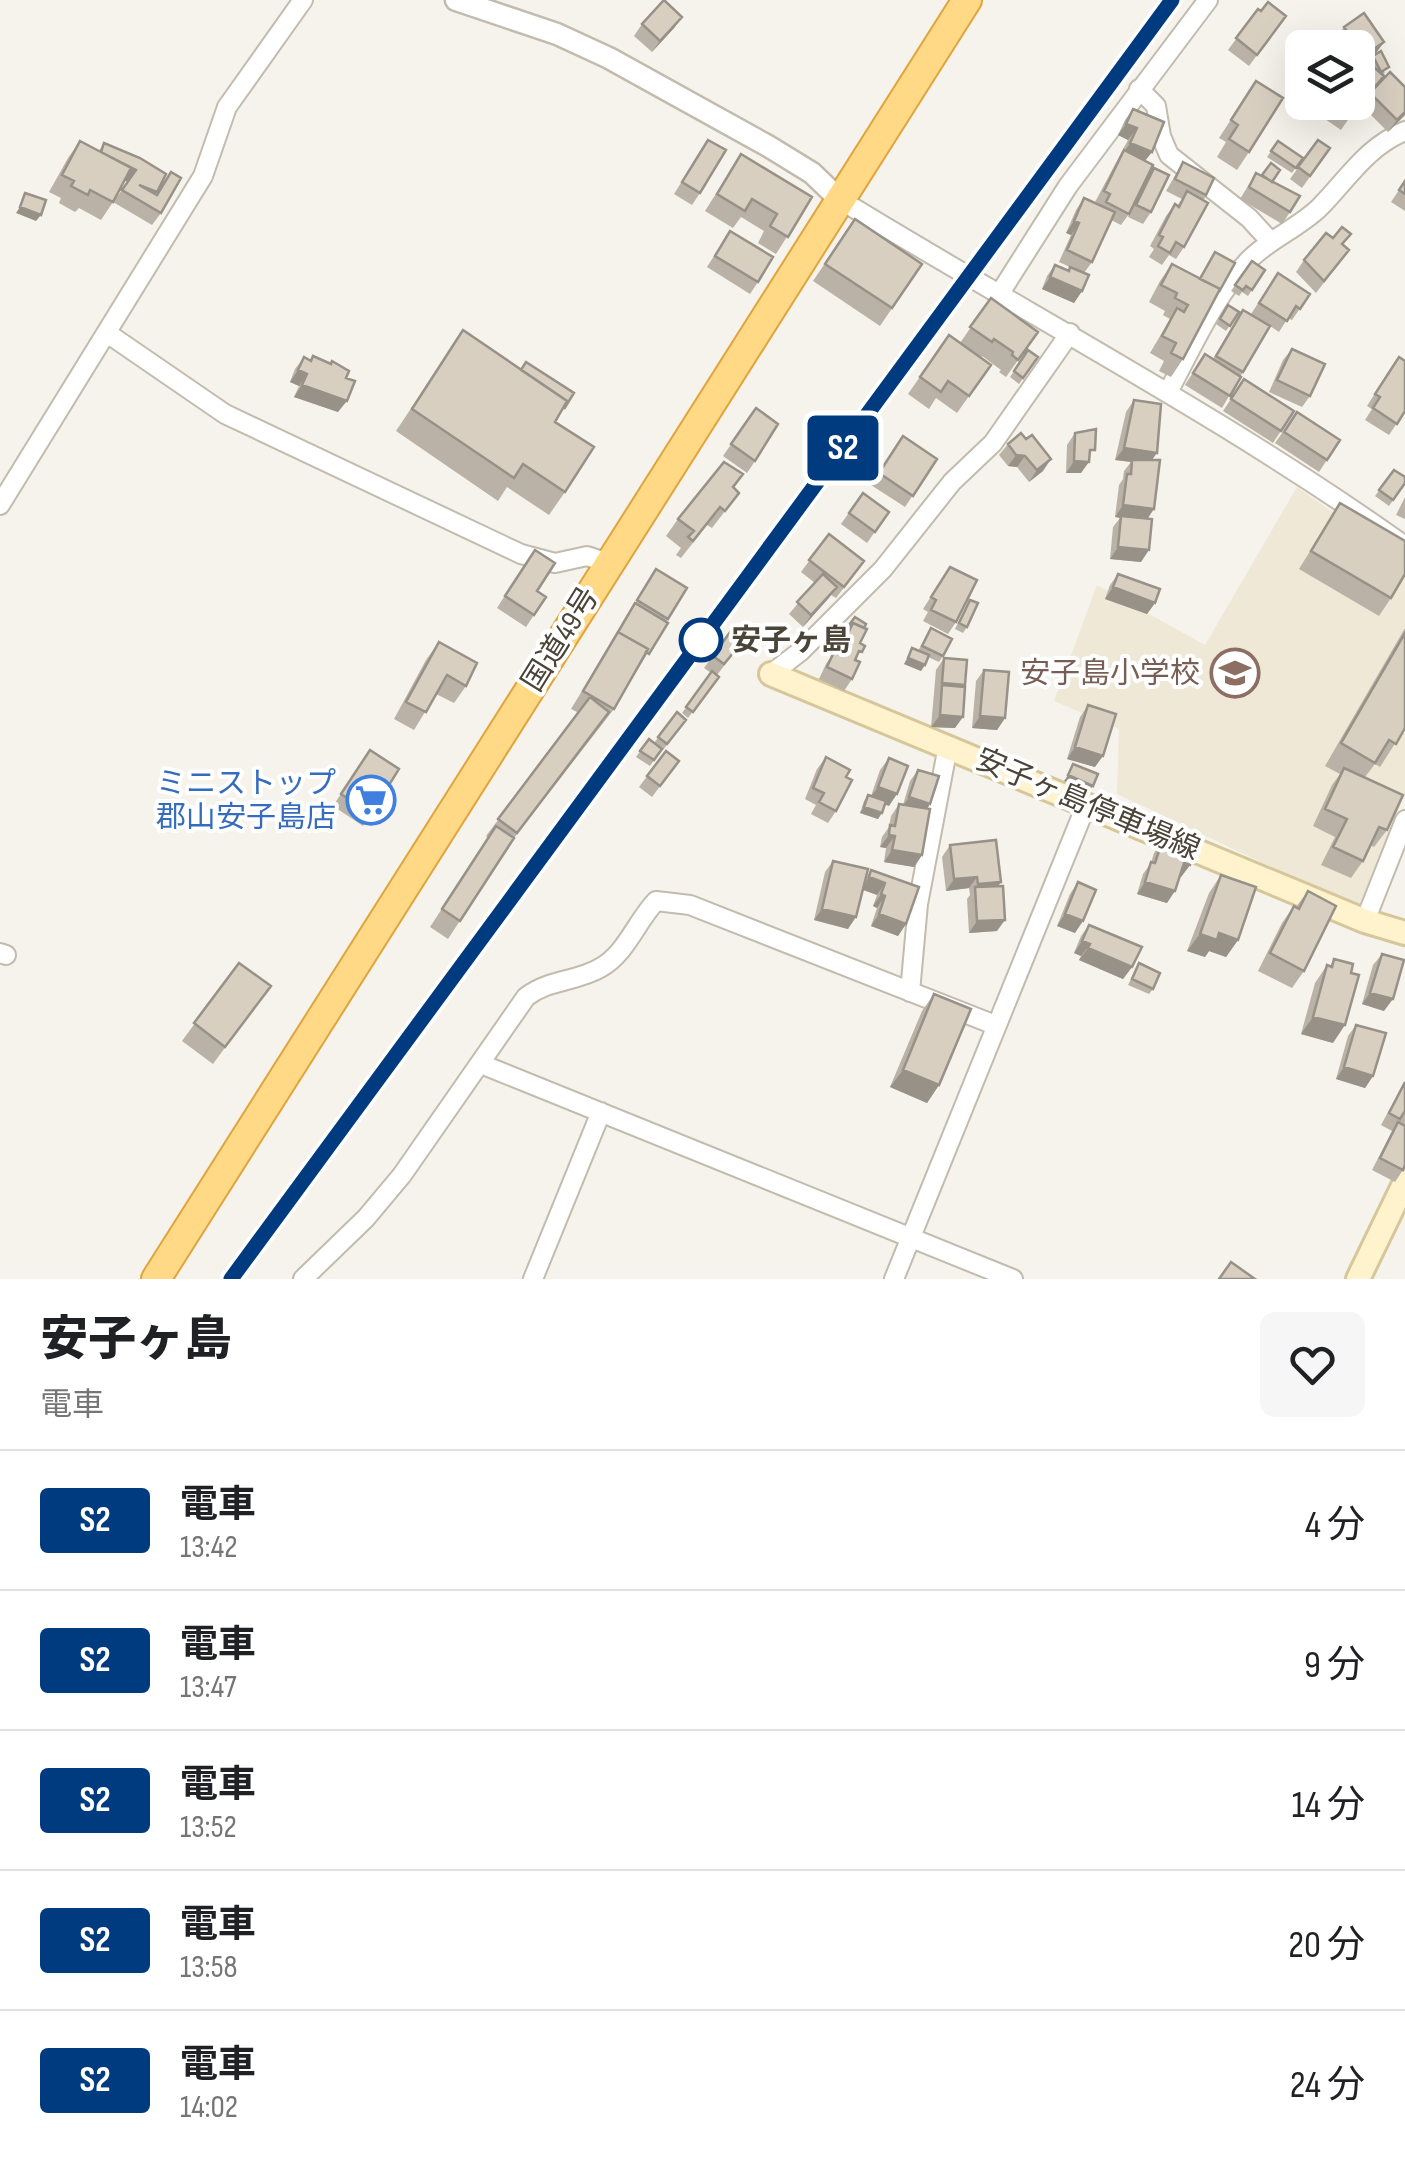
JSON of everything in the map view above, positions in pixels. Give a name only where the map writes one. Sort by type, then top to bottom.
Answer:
[{"type":"highway","name":"国道49号","points":[[156,1279],[968,0]]},
{"type":"main road","name":"安子ヶ島停車場線","points":[[771,674],[1365,921],[1405,933]]},
{"type":"main road","points":[[1358,1279],[1405,1182]]},
{"type":"street","points":[[0,505],[203,176],[227,107],[303,0]]},
{"type":"street","points":[[456,0],[557,34],[768,146],[812,173],[839,199],[1312,479],[1405,546]]},
{"type":"street","points":[[1000,293],[1068,186],[1208,0]]},
{"type":"street","points":[[1138,89],[1156,106],[1169,156],[1249,218],[1271,242]]},
{"type":"street","points":[[1168,392],[1235,276],[1271,242],[1311,215],[1361,159],[1405,131]]},
{"type":"street","points":[[107,333],[225,414],[520,554],[555,564],[587,556],[608,563]]},
{"type":"street","points":[[771,674],[801,651],[884,569],[952,482],[993,443],[1070,333]]},
{"type":"street","points":[[910,992],[918,904],[948,746]]},
{"type":"street","points":[[894,1279],[1087,803]]},
{"type":"street","points":[[1365,921],[1405,820]]},
{"type":"street","points":[[303,1279],[366,1218],[402,1176],[526,997],[548,983],[597,970],[611,961],[656,901],[690,905],[995,1025]]},
{"type":"street","points":[[481,1064],[1013,1279]]},
{"type":"street","points":[[533,1279],[601,1112]]},
{"type":"shaded area","name":"安子島小学校","points":[[1297,487],[1405,563],[1405,794],[1358,908],[1117,794],[1119,729],[1054,701],[1097,585],[1205,645]]},
{"type":"building","points":[[664,0],[682,17],[660,41],[642,24]]},
{"type":"building","points":[[1268,2],[1286,16],[1257,55],[1236,38]]},
{"type":"building","points":[[1364,13],[1384,42],[1375,48],[1375,30],[1344,27]]},
{"type":"building","points":[[1381,51],[1389,67],[1381,72],[1375,55]]},
{"type":"building","points":[[1375,68],[1384,76],[1375,87]]},
{"type":"building","points":[[1390,72],[1405,87],[1405,112],[1397,120],[1375,98],[1375,88]]},
{"type":"building","points":[[1256,81],[1283,98],[1249,152],[1229,139],[1238,125],[1231,120]]},
{"type":"building","points":[[1133,109],[1164,122],[1152,152],[1130,143],[1137,128],[1126,124]]},
{"type":"building","points":[[708,140],[726,150],[700,193],[682,182]]},
{"type":"building","points":[[1318,140],[1330,148],[1310,176],[1298,167]]},
{"type":"building","points":[[80,141],[131,168],[113,202],[90,190],[88,195],[71,186],[74,181],[62,175]]},
{"type":"building","points":[[1278,141],[1303,158],[1296,168],[1271,151]]},
{"type":"building","points":[[104,143],[166,174],[157,192],[139,185],[157,195],[171,172],[181,178],[161,213],[122,190],[136,170],[101,152]]},
{"type":"building","points":[[1124,150],[1153,165],[1129,214],[1106,202],[1110,194],[1104,191]]},
{"type":"building","points":[[741,154],[812,197],[788,237],[770,226],[777,214],[752,199],[745,211],[717,194]]},
{"type":"building","points":[[1183,162],[1214,178],[1206,195],[1175,179]]},
{"type":"building","points":[[1271,163],[1280,170],[1272,182],[1262,175]]},
{"type":"building","points":[[1154,168],[1169,175],[1151,212],[1136,205]]},
{"type":"building","points":[[1256,173],[1300,196],[1290,212],[1249,187]]},
{"type":"building","points":[[1187,191],[1208,203],[1184,247],[1176,242],[1170,253],[1158,246],[1163,237],[1159,235],[1175,204],[1179,207]]},
{"type":"building","points":[[25,193],[46,200],[41,215],[20,207]]},
{"type":"building","points":[[1084,198],[1115,212],[1092,262],[1067,250],[1079,223],[1074,221]]},
{"type":"building","points":[[855,219],[922,264],[892,308],[825,264]]},
{"type":"building","points":[[1342,227],[1351,234],[1342,244],[1349,250],[1324,281],[1304,260],[1326,233],[1333,238]]},
{"type":"building","points":[[730,231],[773,257],[758,282],[715,256]]},
{"type":"building","points":[[1215,252],[1235,263],[1219,292],[1220,289],[1200,279]]},
{"type":"building","points":[[1252,261],[1265,270],[1252,290],[1246,286],[1243,290],[1235,285]]},
{"type":"building","points":[[1172,264],[1220,289],[1183,359],[1171,353],[1176,343],[1162,336],[1177,308],[1184,312],[1188,305],[1175,298],[1177,293],[1161,285]]},
{"type":"building","points":[[1055,265],[1089,275],[1082,291],[1050,277]]},
{"type":"building","points":[[1278,273],[1310,294],[1287,321],[1259,303]]},
{"type":"building","points":[[991,298],[1038,332],[1018,360],[1013,352],[970,327]]},
{"type":"building","points":[[1228,305],[1239,312],[1230,326],[1220,319]]},
{"type":"building","points":[[1243,310],[1270,326],[1243,372],[1216,356]]},
{"type":"building","points":[[463,330],[567,401],[555,422],[594,447],[565,492],[523,464],[514,478],[412,409]]},
{"type":"building","points":[[949,335],[991,365],[969,396],[948,381],[941,392],[920,377]]},
{"type":"building","points":[[1292,349],[1325,364],[1310,396],[1277,380]]},
{"type":"building","points":[[1028,350],[1038,357],[1023,378],[1014,371]]},
{"type":"building","points":[[1205,354],[1241,377],[1230,396],[1193,373]]},
{"type":"building","points":[[313,356],[349,371],[346,378],[355,381],[347,401],[302,385],[307,374],[298,370],[304,357],[311,361]]},
{"type":"building","points":[[1399,357],[1405,361],[1405,411],[1397,424],[1373,408],[1380,397],[1375,394]]},
{"type":"building","points":[[526,362],[574,393],[564,409],[567,401],[521,370]]},
{"type":"building","points":[[1244,379],[1294,411],[1281,431],[1231,399]]},
{"type":"building","points":[[1134,400],[1161,404],[1157,453],[1124,448]]},
{"type":"building","points":[[756,408],[778,424],[755,461],[731,444]]},
{"type":"building","points":[[1297,412],[1340,440],[1327,460],[1284,432]]},
{"type":"building","points":[[1096,429],[1095,450],[1090,450],[1089,462],[1074,461],[1075,433]]},
{"type":"building","points":[[1021,433],[1026,439],[1032,435],[1051,459],[1037,470],[1008,444]]},
{"type":"building","points":[[903,436],[937,459],[913,496],[879,473]]},
{"type":"building","points":[[1132,460],[1160,460],[1154,509],[1123,505]]},
{"type":"building","points":[[724,462],[743,474],[733,487],[739,493],[725,511],[720,507],[693,541],[688,537],[694,531],[678,519]]},
{"type":"building","points":[[1394,470],[1405,477],[1405,483],[1393,500],[1379,490]]},
{"type":"building","points":[[863,493],[889,512],[875,532],[849,513]]},
{"type":"building","points":[[1340,503],[1405,541],[1405,574],[1391,598],[1311,551]]},
{"type":"building","points":[[1121,516],[1152,519],[1149,550],[1118,547]]},
{"type":"building","points":[[829,534],[864,561],[844,587],[809,560]]},
{"type":"building","points":[[535,550],[555,563],[537,591],[546,597],[534,615],[505,596]]},
{"type":"building","points":[[950,567],[977,580],[956,622],[931,610],[936,600],[931,597]]},
{"type":"building","points":[[656,569],[687,588],[668,619],[637,600]]},
{"type":"building","points":[[823,574],[837,587],[811,615],[797,602]]},
{"type":"building","points":[[1118,574],[1160,589],[1155,603],[1113,587]]},
{"type":"building","points":[[970,600],[978,603],[967,627],[959,623]]},
{"type":"building","points":[[635,603],[668,623],[649,654],[648,649],[618,632]]},
{"type":"building","points":[[855,617],[866,624],[864,628],[849,625]]},
{"type":"building","points":[[853,623],[867,629],[852,679],[827,667]]},
{"type":"building","points":[[735,625],[748,635],[724,664],[713,656]]},
{"type":"building","points":[[931,628],[952,639],[943,656],[922,646]]},
{"type":"building","points":[[618,632],[648,649],[614,709],[583,691]]},
{"type":"building","points":[[1405,633],[1405,728],[1396,744],[1389,740],[1375,763],[1341,743]]},
{"type":"building","points":[[439,642],[477,663],[466,686],[447,675],[426,712],[406,702]]},
{"type":"building","points":[[912,648],[929,655],[925,665],[908,658]]},
{"type":"building","points":[[944,658],[967,660],[965,685],[942,683]]},
{"type":"building","points":[[984,670],[1009,672],[1005,718],[980,716]]},
{"type":"building","points":[[712,671],[719,677],[693,712],[686,707]]},
{"type":"building","points":[[942,685],[965,687],[963,717],[940,715]]},
{"type":"building","points":[[590,697],[609,712],[517,833],[498,819]]},
{"type":"building","points":[[1088,705],[1116,714],[1103,756],[1075,747]]},
{"type":"building","points":[[677,712],[686,720],[667,744],[658,737]]},
{"type":"building","points":[[649,739],[662,749],[654,760],[640,751]]},
{"type":"building","points":[[370,750],[399,769],[371,814],[341,794]]},
{"type":"building","points":[[666,751],[679,761],[660,786],[647,776]]},
{"type":"building","points":[[826,757],[850,770],[846,777],[852,780],[836,811],[819,802],[824,793],[813,788]]},
{"type":"building","points":[[889,758],[908,766],[897,794],[878,787]]},
{"type":"building","points":[[1073,764],[1098,774],[1093,786],[1068,775]]},
{"type":"building","points":[[1344,768],[1403,795],[1387,830],[1379,827],[1363,861],[1333,847],[1347,819],[1325,809]]},
{"type":"building","points":[[918,770],[939,776],[930,804],[909,797]]},
{"type":"building","points":[[868,795],[886,801],[882,813],[864,807]]},
{"type":"building","points":[[899,804],[930,809],[922,855],[892,850],[895,836],[889,835],[890,825],[895,826]]},
{"type":"building","points":[[496,826],[514,838],[460,921],[442,909]]},
{"type":"building","points":[[996,840],[1001,882],[978,884],[977,877],[954,879],[950,845]]},
{"type":"building","points":[[1162,842],[1194,851],[1190,865],[1184,863],[1175,891],[1145,882]]},
{"type":"building","points":[[833,861],[868,869],[856,917],[822,909]]},
{"type":"building","points":[[871,870],[919,887],[906,924],[879,914],[885,883],[869,877]]},
{"type":"building","points":[[1221,875],[1256,887],[1238,940],[1219,933],[1217,940],[1200,934]]},
{"type":"building","points":[[1078,882],[1096,890],[1083,921],[1065,914]]},
{"type":"building","points":[[1003,886],[1005,920],[977,921],[975,887]]},
{"type":"building","points":[[1308,891],[1336,906],[1304,971],[1270,953],[1294,906],[1299,909]]},
{"type":"building","points":[[1089,925],[1142,947],[1132,967],[1088,948],[1090,944],[1082,941]]},
{"type":"building","points":[[1382,954],[1404,960],[1393,999],[1370,993]]},
{"type":"building","points":[[1334,959],[1353,964],[1351,973],[1359,975],[1345,1025],[1313,1017],[1327,965],[1332,967]]},
{"type":"building","points":[[239,963],[271,986],[225,1047],[194,1023]]},
{"type":"building","points":[[1139,963],[1160,973],[1153,989],[1132,979]]},
{"type":"building","points":[[934,994],[971,1009],[939,1085],[903,1070]]},
{"type":"building","points":[[1356,1025],[1386,1033],[1373,1076],[1344,1067]]},
{"type":"building","points":[[1405,1082],[1405,1111],[1400,1119],[1389,1113]]},
{"type":"building","points":[[1398,1122],[1405,1126],[1403,1170],[1380,1158]]},
{"type":"building","points":[[1231,1262],[1255,1279],[1219,1279]]},
{"type":"railway","points":[[231,1279],[1172,0]]},
{"type":"train","name":"S2","points":[[231,1279],[1172,0]]},
{"type":"place","name":"安子ヶ島","points":[[701,640]]},
{"type":"place","name":"安子島小学校","points":[[1235,673]]},
{"type":"place","name":"ミニストップ 郡山安子島店","points":[[371,800]]}]
